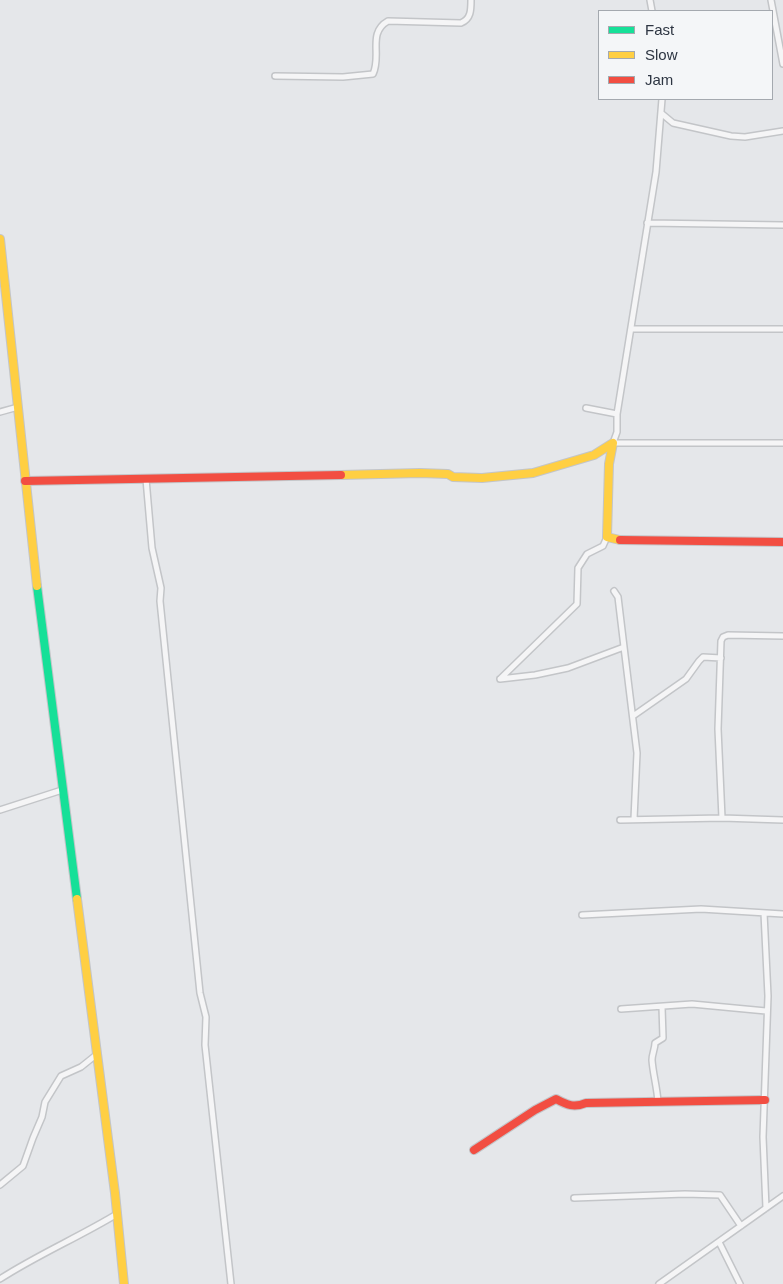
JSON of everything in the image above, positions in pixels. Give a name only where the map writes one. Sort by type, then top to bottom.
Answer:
[{"type":"street","points":[[275,76],[343,77],[373,74],[377,65],[375,43],[381,25],[388,21],[461,24],[471,14],[471,0]]},
{"type":"street","points":[[774,36],[783,64]]},
{"type":"street","points":[[624,647],[568,668],[535,675],[500,679],[577,604],[578,568],[587,554],[603,546],[608,537],[609,464],[616,432],[656,172],[662,100]]},
{"type":"street","points":[[661,113],[674,123],[731,136],[745,137],[783,131]]},
{"type":"street","points":[[647,223],[783,225]]},
{"type":"street","points":[[0,239],[25,481],[62,790],[117,1214],[124,1284]]},
{"type":"street","points":[[631,329],[783,329]]},
{"type":"street","points":[[0,412],[18,407]]},
{"type":"street","points":[[586,408],[618,414]]},
{"type":"street","points":[[25,481],[420,473],[482,478],[533,473],[594,455],[613,443],[783,443]]},
{"type":"street","points":[[146,478],[152,548],[161,588],[160,601],[200,992],[206,1017],[205,1045],[230,1284]]},
{"type":"street","points":[[608,537],[615,540],[783,542]]},
{"type":"street","points":[[614,591],[618,597],[634,716],[637,756],[634,819]]},
{"type":"street","points":[[722,818],[718,729],[721,642],[723,637],[728,635],[783,636]]},
{"type":"street","points":[[634,716],[686,679],[698,661],[703,657],[721,658]]},
{"type":"street","points":[[0,810],[62,790]]},
{"type":"street","points":[[620,820],[722,818],[783,820]]},
{"type":"street","points":[[582,915],[701,909],[783,914]]},
{"type":"street","points":[[764,913],[768,996],[763,1137],[766,1208]]},
{"type":"street","points":[[621,1009],[692,1004],[766,1011]]},
{"type":"street","points":[[658,1102],[652,1057],[655,1043],[663,1038],[662,1007]]},
{"type":"street","points":[[0,1185],[23,1166],[42,1117],[45,1102],[61,1076],[81,1067],[96,1055]]},
{"type":"street","points":[[474,1150],[543,1105],[556,1099],[577,1107],[586,1104],[765,1100]]},
{"type":"street","points":[[574,1198],[685,1194],[720,1195],[741,1226]]},
{"type":"street","points":[[659,1284],[783,1196]]},
{"type":"street","points":[[0,1279],[117,1214]]},
{"type":"street","points":[[718,1242],[740,1284]]},
{"type":"traffic: fast","points":[[37,586],[77,899]]},
{"type":"traffic: slow","points":[[0,239],[37,586]]},
{"type":"traffic: slow","points":[[341,475],[420,473],[482,478],[533,473],[594,455],[613,443],[609,464],[607,537],[620,540]]},
{"type":"traffic: slow","points":[[77,899],[115,1193],[124,1284]]},
{"type":"traffic: jam","points":[[25,481],[341,475]]},
{"type":"traffic: jam","points":[[620,540],[783,542]]},
{"type":"traffic: jam","points":[[474,1150],[535,1110],[556,1099],[574,1106],[586,1103],[765,1100]]}]
